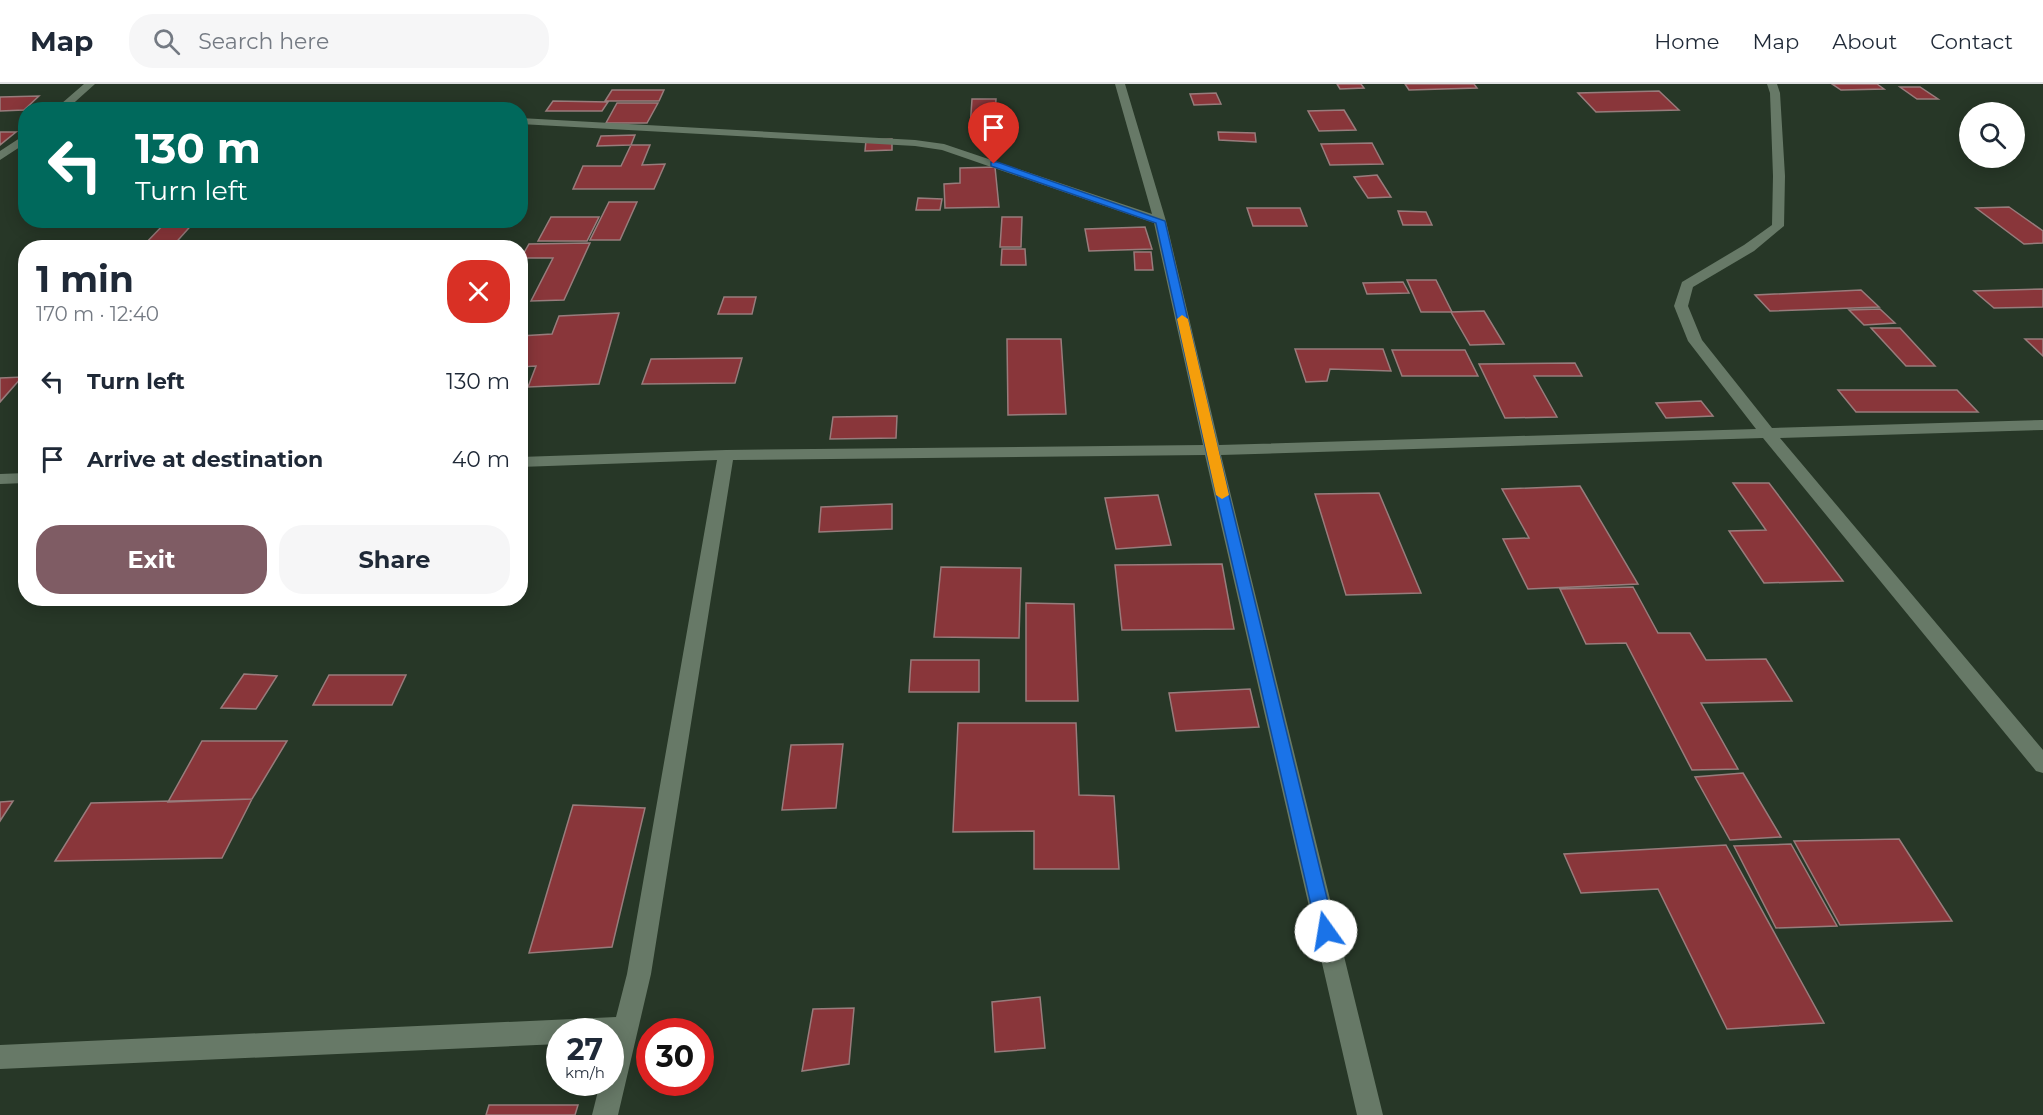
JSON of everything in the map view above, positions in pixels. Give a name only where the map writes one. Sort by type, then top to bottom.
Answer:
[{"type":"street","points":[[69,102],[90,84]]},
{"type":"street","points":[[1120,84],[1160,221],[1370,1115]]},
{"type":"street","points":[[1772,84],[1775,93],[1779,176],[1778,226],[1749,248],[1687,285],[1681,306],[1695,341],[1768,434],[2043,765]]},
{"type":"street","points":[[528,121],[891,141],[944,147],[1160,221]]},
{"type":"street","points":[[0,157],[18,143]]},
{"type":"street","points":[[528,462],[726,455],[1212,450],[2043,425]]},
{"type":"street","points":[[605,1115],[639,974],[726,455]]},
{"type":"street","points":[[0,479],[18,478]]},
{"type":"street","points":[[0,1057],[546,1033]]},
{"type":"building","points":[[1337,84],[1361,84],[1364,88],[1340,89]]},
{"type":"building","points":[[1405,84],[1474,84],[1477,88],[1409,90]]},
{"type":"building","points":[[1832,84],[1877,84],[1884,89],[1841,90]]},
{"type":"building","points":[[1900,87],[1920,87],[1938,99],[1917,99]]},
{"type":"building","points":[[612,90],[664,90],[659,101],[605,101]]},
{"type":"building","points":[[1659,91],[1679,110],[1596,112],[1578,93]]},
{"type":"building","points":[[1216,93],[1221,104],[1194,105],[1190,94]]},
{"type":"building","points":[[39,96],[33,102],[18,102],[18,110],[0,111],[0,97]]},
{"type":"building","points":[[972,99],[996,99],[994,129],[970,129]]},
{"type":"building","points":[[553,101],[608,102],[602,111],[546,111]]},
{"type":"building","points":[[617,103],[658,103],[647,123],[606,123]]},
{"type":"building","points":[[1344,110],[1356,130],[1319,131],[1308,111]]},
{"type":"building","points":[[0,132],[16,132],[0,145]]},
{"type":"building","points":[[1218,132],[1255,133],[1256,142],[1219,140]]},
{"type":"building","points":[[635,135],[631,145],[597,146],[601,136]]},
{"type":"building","points":[[892,139],[892,150],[865,151],[866,140]]},
{"type":"building","points":[[1372,143],[1383,164],[1330,165],[1321,144]]},
{"type":"building","points":[[631,145],[650,145],[642,165],[665,164],[654,189],[573,189],[583,166],[621,166]]},
{"type":"building","points":[[995,167],[999,207],[945,208],[944,184],[960,183],[960,168]]},
{"type":"building","points":[[1377,175],[1391,197],[1368,198],[1354,177]]},
{"type":"building","points":[[918,198],[942,199],[940,210],[916,210]]},
{"type":"building","points":[[609,202],[637,202],[620,240],[590,240]]},
{"type":"building","points":[[2009,207],[2043,231],[2043,243],[2024,244],[1976,208]]},
{"type":"building","points":[[1247,208],[1300,208],[1307,226],[1253,226]]},
{"type":"building","points":[[1398,211],[1426,212],[1432,225],[1403,225]]},
{"type":"building","points":[[551,217],[599,217],[587,241],[538,241]]},
{"type":"building","points":[[1002,217],[1022,217],[1021,247],[1000,247]]},
{"type":"building","points":[[1145,227],[1152,249],[1089,251],[1085,229]]},
{"type":"building","points":[[160,228],[189,228],[178,240],[149,240]]},
{"type":"building","points":[[590,243],[564,300],[531,301],[553,258],[528,258],[529,244]]},
{"type":"building","points":[[1002,249],[1025,249],[1026,265],[1001,265]]},
{"type":"building","points":[[1134,252],[1151,252],[1153,270],[1135,270]]},
{"type":"building","points":[[1407,280],[1436,280],[1452,312],[1421,312]]},
{"type":"building","points":[[1403,282],[1409,293],[1367,294],[1363,283]]},
{"type":"building","points":[[2043,289],[2043,307],[1994,308],[1974,291]]},
{"type":"building","points":[[1861,290],[1879,307],[1770,311],[1755,295]]},
{"type":"building","points":[[724,297],[756,297],[752,314],[718,314]]},
{"type":"building","points":[[1880,309],[1895,323],[1864,325],[1849,310]]},
{"type":"building","points":[[1484,311],[1504,344],[1470,345],[1451,312]]},
{"type":"building","points":[[619,313],[599,384],[528,387],[536,366],[528,366],[528,336],[552,334],[559,316]]},
{"type":"building","points":[[1871,328],[1900,328],[1935,366],[1906,366]]},
{"type":"building","points":[[1007,339],[1061,339],[1066,414],[1008,415]]},
{"type":"building","points":[[2025,339],[2043,339],[2043,356]]},
{"type":"building","points":[[1295,349],[1383,349],[1391,371],[1330,369],[1327,381],[1306,382]]},
{"type":"building","points":[[1392,350],[1465,350],[1478,376],[1402,376]]},
{"type":"building","points":[[742,358],[735,383],[642,384],[651,359]]},
{"type":"building","points":[[1575,363],[1582,376],[1534,376],[1557,417],[1505,418],[1479,364]]},
{"type":"building","points":[[18,377],[18,382],[0,402],[0,378]]},
{"type":"building","points":[[1838,390],[1957,390],[1978,412],[1856,412]]},
{"type":"building","points":[[1701,401],[1713,416],[1666,418],[1656,403]]},
{"type":"building","points":[[897,416],[896,438],[830,439],[833,417]]},
{"type":"building","points":[[1733,483],[1769,483],[1843,581],[1764,583],[1729,531],[1766,530]]},
{"type":"building","points":[[1580,486],[1638,584],[1528,589],[1503,539],[1529,538],[1502,489]]},
{"type":"building","points":[[1379,493],[1421,593],[1346,595],[1315,494]]},
{"type":"building","points":[[1158,495],[1171,545],[1116,549],[1105,498]]},
{"type":"building","points":[[892,504],[892,529],[819,532],[821,507]]},
{"type":"building","points":[[1222,564],[1234,629],[1122,630],[1115,565]]},
{"type":"building","points":[[941,567],[1021,568],[1019,638],[934,637]]},
{"type":"building","points":[[1633,587],[1658,633],[1690,633],[1706,660],[1766,659],[1792,701],[1701,703],[1738,769],[1692,770],[1626,643],[1586,644],[1560,589]]},
{"type":"building","points":[[1026,603],[1074,604],[1078,701],[1026,701]]},
{"type":"building","points":[[911,660],[979,660],[979,692],[909,692]]},
{"type":"building","points":[[244,674],[277,676],[256,709],[221,708]]},
{"type":"building","points":[[329,675],[406,675],[392,705],[313,705]]},
{"type":"building","points":[[1250,689],[1259,727],[1176,731],[1169,693]]},
{"type":"building","points":[[958,723],[1076,723],[1079,795],[1114,796],[1119,869],[1034,869],[1034,831],[953,832]]},
{"type":"building","points":[[202,741],[287,741],[252,799],[168,802]]},
{"type":"building","points":[[843,744],[836,808],[782,810],[791,745]]},
{"type":"building","points":[[1743,773],[1781,837],[1730,840],[1695,777]]},
{"type":"building","points":[[252,799],[222,858],[55,861],[91,803]]},
{"type":"building","points":[[13,801],[0,821],[0,802]]},
{"type":"building","points":[[573,805],[645,808],[612,947],[529,953]]},
{"type":"building","points":[[1899,839],[1952,921],[1840,925],[1794,841]]},
{"type":"building","points":[[1791,844],[1837,926],[1776,928],[1734,846]]},
{"type":"building","points":[[1726,845],[1824,1023],[1727,1029],[1658,889],[1581,893],[1564,854]]},
{"type":"building","points":[[1040,997],[1045,1048],[995,1052],[992,1002]]},
{"type":"building","points":[[854,1008],[849,1064],[802,1071],[813,1009]]},
{"type":"building","points":[[489,1105],[578,1105],[575,1115],[486,1115]]},
{"type":"slow traffic","points":[[1182,319],[1222,495]]},
{"type":"route","points":[[994,164],[1160,221],[1326,931]]}]
